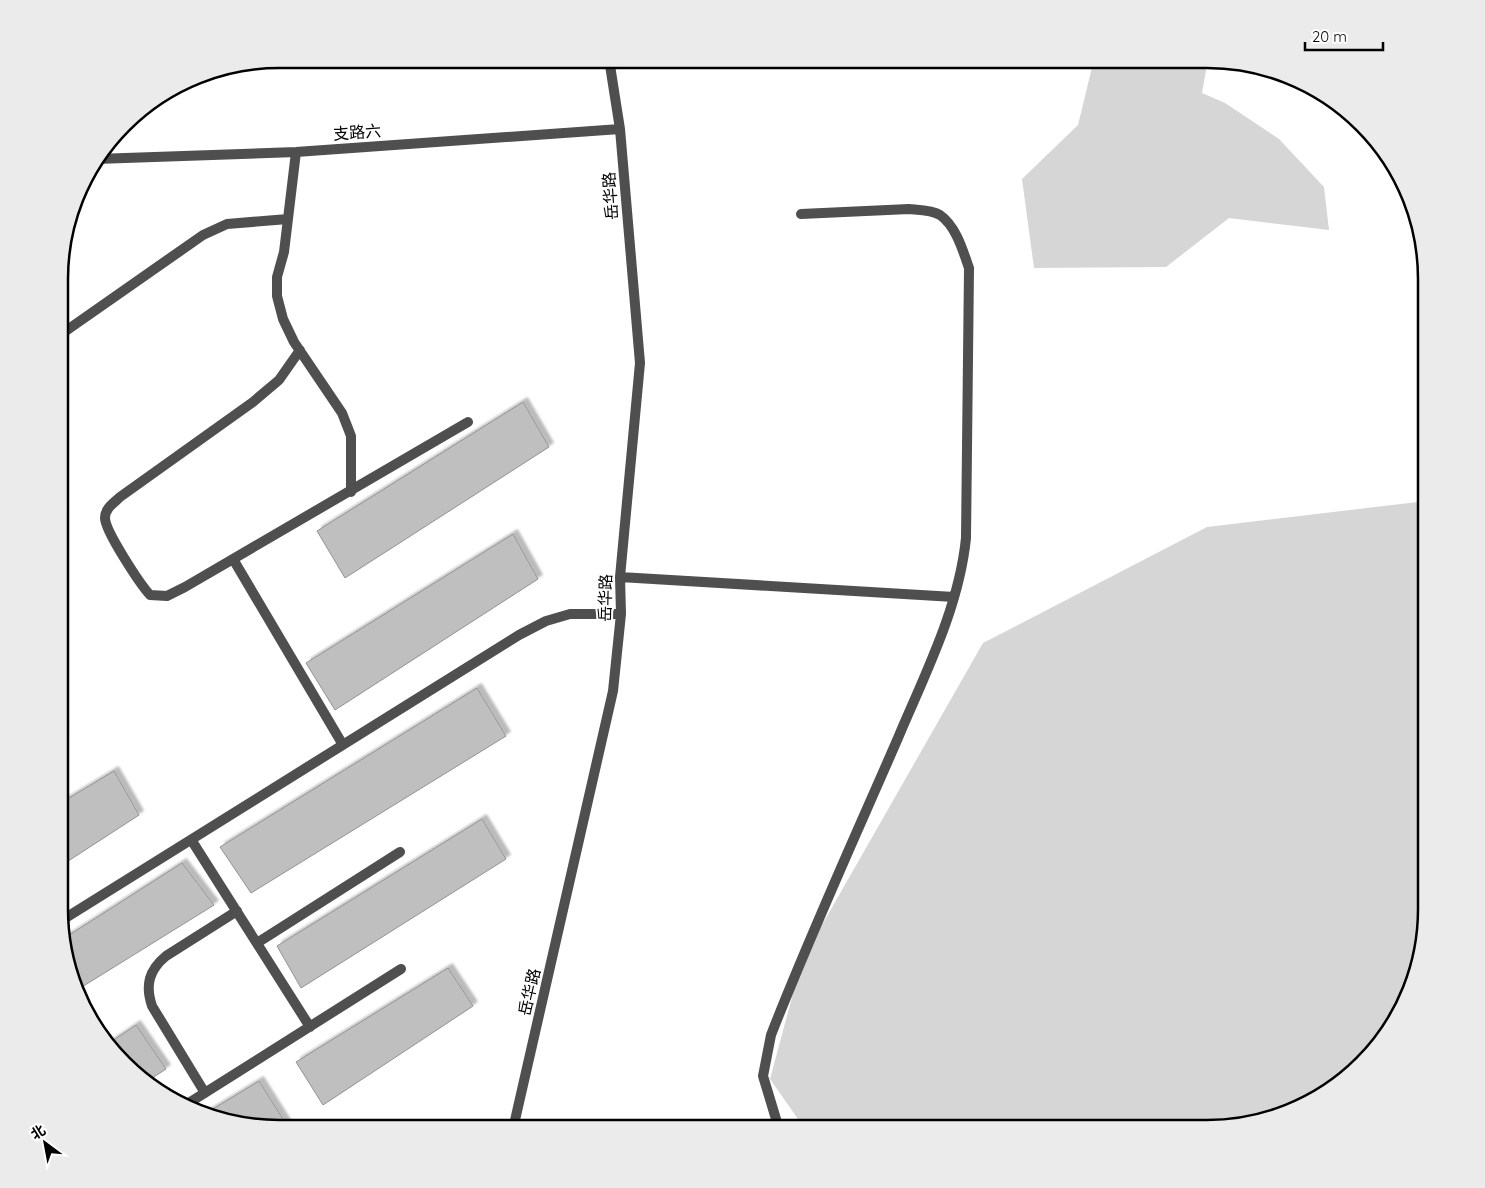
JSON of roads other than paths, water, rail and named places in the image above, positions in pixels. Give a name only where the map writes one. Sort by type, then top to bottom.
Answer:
[{"type":"street","name":"岳华路","points":[[515,1120],[613,691],[622,614],[620,577],[640,364],[620,129],[610,68]]},
{"type":"street","name":"支路六","points":[[105,159],[296,152],[620,129]]},
{"type":"street","points":[[296,152],[284,252],[277,276],[277,296],[283,319],[300,350],[342,413],[352,436],[351,492]]},
{"type":"street","points":[[776,1120],[763,1076],[772,1035],[927,669],[954,597],[964,558],[966,538],[969,268],[958,238],[940,215],[909,208],[801,214]]},
{"type":"street","points":[[68,329],[203,235],[227,224],[288,219]]},
{"type":"street","points":[[300,350],[279,380],[253,402],[120,497],[107,509],[105,519],[110,531],[140,584],[150,595],[168,596],[351,492],[468,422]]},
{"type":"street","points":[[233,559],[343,745]]},
{"type":"street","points":[[620,577],[954,597]]},
{"type":"street","points":[[68,917],[192,841],[519,635],[546,621],[570,614],[622,614]]},
{"type":"street","points":[[192,841],[310,1027]]},
{"type":"street","points":[[257,943],[400,852]]},
{"type":"street","points":[[205,1093],[152,1006],[149,995],[149,982],[157,964],[166,956],[237,911]]},
{"type":"street","points":[[191,1101],[401,969]]}]
